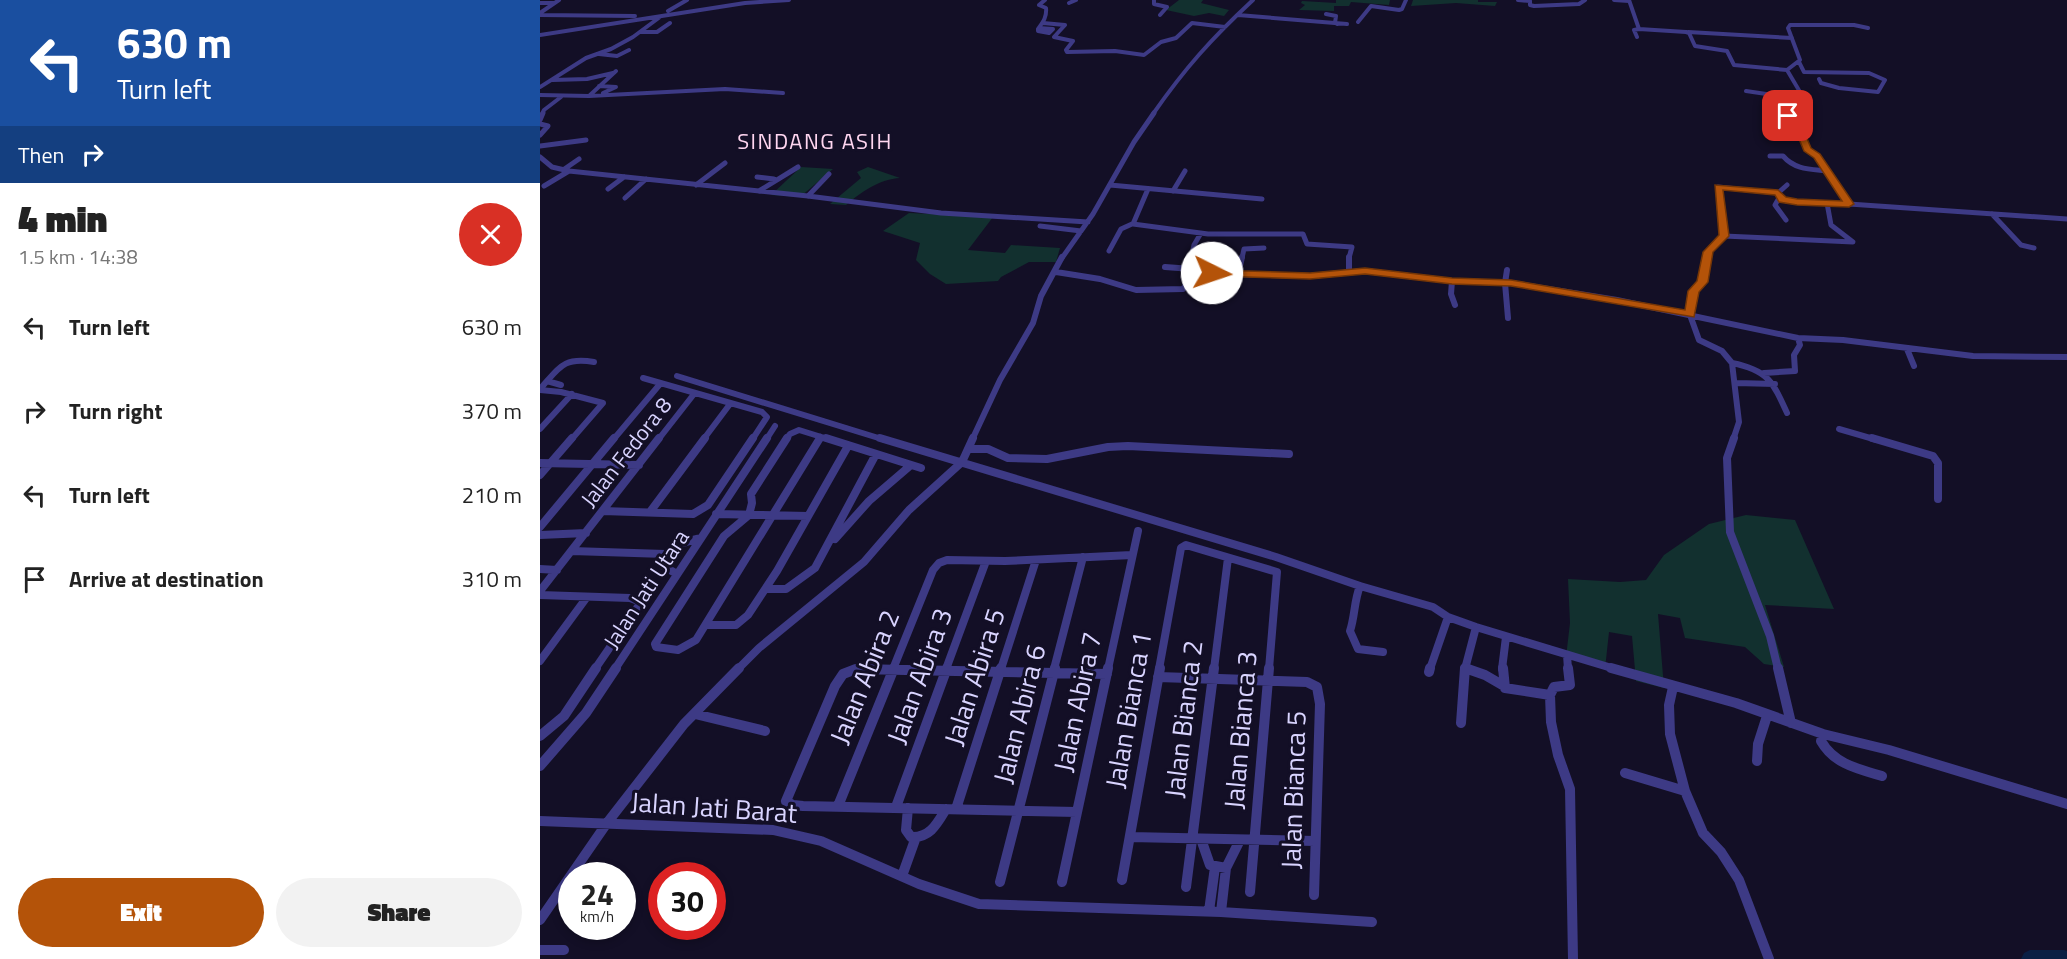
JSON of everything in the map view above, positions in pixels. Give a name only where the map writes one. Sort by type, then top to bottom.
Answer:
[{"type":"street","points":[[570,27],[662,16],[673,12],[687,0]]},
{"type":"street","points":[[540,33],[635,16],[789,0]]},
{"type":"street","points":[[1040,28],[1046,17],[1046,8],[1039,6],[1045,0]]},
{"type":"street","points":[[1069,3],[1076,0]]},
{"type":"street","points":[[1154,0],[1154,4],[1167,8],[1160,15]]},
{"type":"street","points":[[540,920],[607,823],[658,756],[695,714],[759,648],[864,562],[909,510],[962,462],[1000,380],[1033,323],[1041,296],[1066,250],[1088,222],[1134,142],[1174,82],[1212,38],[1253,0]]},
{"type":"street","points":[[1358,22],[1371,6],[1399,10],[1402,9],[1406,0]]},
{"type":"street","points":[[1518,0],[1530,1],[1531,6],[1540,6],[1580,4],[1586,0]]},
{"type":"street","points":[[1614,0],[1629,1],[1639,29]]},
{"type":"street","points":[[540,3],[557,1]]},
{"type":"street","points":[[540,16],[557,1]]},
{"type":"street","points":[[1326,14],[1335,16],[1337,24]]},
{"type":"street","points":[[1238,15],[1347,24]]},
{"type":"street","points":[[540,16],[635,16]]},
{"type":"street","points":[[540,87],[595,54],[611,49],[662,16]]},
{"type":"street","points":[[1046,17],[1062,19]]},
{"type":"street","points":[[1043,23],[1065,25],[1054,37],[1073,41],[1066,50],[1069,52],[1116,51],[1144,55],[1161,42],[1176,38],[1192,22],[1225,27]]},
{"type":"street","points":[[640,32],[657,32],[670,23]]},
{"type":"street","points":[[1819,79],[1821,83],[1839,88],[1878,92],[1885,80],[1869,73],[1804,72],[1788,27],[1790,25],[1850,24],[1868,28]]},
{"type":"street","points":[[1637,37],[1634,30],[1639,29],[1792,38]]},
{"type":"street","points":[[1688,32],[1695,46],[1727,51],[1734,65],[1787,70]]},
{"type":"street","points":[[595,54],[617,56],[629,50]]},
{"type":"street","points":[[1787,70],[1791,65],[1799,62]]},
{"type":"street","points":[[1787,70],[1799,95]]},
{"type":"street","points":[[550,81],[587,79],[615,72],[589,96]]},
{"type":"street","points":[[599,86],[616,87],[601,96]]},
{"type":"street","points":[[540,95],[601,96],[725,89],[783,93]]},
{"type":"street","points":[[1746,91],[1773,95],[1777,92],[1799,95]]},
{"type":"street","points":[[1799,95],[1792,104],[1795,114],[1784,118],[1803,138],[1807,149],[1817,156],[1849,204]]},
{"type":"street","points":[[540,135],[548,126],[540,122],[544,110],[561,97]]},
{"type":"street","points":[[540,146],[586,140]]},
{"type":"street","points":[[1770,156],[1783,156],[1791,165],[1798,167],[1828,171]]},
{"type":"street","points":[[540,158],[548,164],[566,170],[624,177],[808,196],[941,213],[1088,222]]},
{"type":"street","points":[[544,186],[579,159]]},
{"type":"street","points":[[540,169],[548,164]]},
{"type":"street","points":[[696,185],[725,164]]},
{"type":"street","points":[[756,177],[783,178],[798,167]]},
{"type":"street","points":[[1173,191],[1185,171]]},
{"type":"street","points":[[808,196],[829,174]]},
{"type":"street","points":[[609,189],[624,177]]},
{"type":"street","points":[[624,198],[646,179]]},
{"type":"street","points":[[759,191],[774,179]]},
{"type":"street","points":[[1110,185],[1262,199]]},
{"type":"street","points":[[1786,220],[1775,205],[1787,185]]},
{"type":"street","points":[[1724,236],[1718,187],[1779,195],[1797,202],[2067,219]]},
{"type":"street","points":[[1132,224],[1148,189]]},
{"type":"street","points":[[1791,723],[1770,636],[1730,532],[1727,458],[1739,423],[1732,363],[1722,351],[1700,340],[1690,315],[1694,291],[1702,282],[1708,252],[1724,236],[1853,242],[1850,237],[1835,229],[1830,222],[1830,210],[1827,204]]},
{"type":"street","points":[[1992,214],[2021,245],[2034,248]]},
{"type":"street","points":[[1109,251],[1121,229],[1132,224],[1201,233],[1265,236],[1303,234],[1308,244],[1352,247],[1348,261],[1349,272]]},
{"type":"street","points":[[1040,226],[1081,231]]},
{"type":"street","points":[[1056,272],[1100,279],[1136,290],[1183,289],[1195,271],[1193,247],[1201,233]]},
{"type":"street","points":[[1238,274],[1244,249],[1264,250],[1265,236]]},
{"type":"street","points":[[1165,267],[1238,274],[1310,276],[1378,272],[1452,281],[1506,283],[1605,298],[1798,338],[1842,340],[1982,356],[2067,357]]},
{"type":"street","points":[[1507,270],[1508,318]]},
{"type":"street","points":[[1452,281],[1451,294],[1455,304]]},
{"type":"street","points":[[1603,305],[1605,298]]},
{"type":"street","points":[[1764,373],[1795,371],[1794,355],[1800,345],[1798,338]]},
{"type":"street","points":[[1907,349],[1914,366]]},
{"type":"street","points":[[540,390],[560,369],[575,359],[594,362]]},
{"type":"street","points":[[1732,363],[1751,366],[1764,373],[1774,384],[1787,413]]},
{"type":"street","points":[[677,376],[1265,554],[1434,608],[1448,617],[1506,637],[1673,687],[1736,703],[1767,716],[1823,734],[1889,750],[2067,804]]},
{"type":"street","points":[[603,511],[693,514],[705,508],[767,417],[762,412],[643,378]]},
{"type":"street","points":[[547,381],[561,385]]},
{"type":"street","points":[[1736,383],[1774,384]]},
{"type":"street","points":[[540,527],[660,384]]},
{"type":"street","points":[[540,390],[603,401],[540,475]]},
{"type":"street","points":[[540,429],[572,394]]},
{"type":"street","name":"Jalan Fedora 8","points":[[540,593],[694,394]]},
{"type":"street","points":[[650,512],[730,404]]},
{"type":"street","name":"Jalan Jati Utara","points":[[540,766],[586,713],[775,426]]},
{"type":"street","points":[[1839,429],[1933,456],[1938,463],[1938,499]]},
{"type":"street","points":[[821,437],[696,640],[688,648],[682,650],[656,647],[655,644],[724,536],[749,515],[752,494],[790,434],[799,430],[921,468]]},
{"type":"street","points":[[707,625],[736,625],[744,621],[766,589],[848,446]]},
{"type":"street","points":[[968,448],[988,449],[1000,456],[1022,459],[1047,459],[1128,446],[1289,454]]},
{"type":"street","points":[[766,589],[786,589],[815,568],[876,454]]},
{"type":"street","points":[[540,463],[639,465]]},
{"type":"street","points":[[826,549],[869,501],[911,465]]},
{"type":"street","points":[[716,514],[808,516]]},
{"type":"street","name":"Jalan Abira 7","points":[[1062,882],[1138,531]]},
{"type":"street","points":[[540,535],[586,533]]},
{"type":"street","points":[[677,574],[663,566],[666,554],[678,544],[701,538]]},
{"type":"street","name":"Jalan Bianca 1","points":[[1122,880],[1181,548],[1186,545],[1228,558]]},
{"type":"street","points":[[572,551],[666,554]]},
{"type":"street","points":[[986,561],[1132,555]]},
{"type":"street","name":"Jalan Abira 6","points":[[1000,882],[1083,558]]},
{"type":"street","name":"Jalan Bianca 3","points":[[1228,558],[1277,572],[1250,892]]},
{"type":"street","name":"Jalan Bianca 2","points":[[1186,887],[1196,839],[1212,679],[1228,558]]},
{"type":"street","name":"Jalan Abira 2","points":[[838,806],[935,566],[947,560],[986,561]]},
{"type":"street","name":"Jalan Abira 5","points":[[916,837],[922,837],[933,830],[951,809],[1036,560]]},
{"type":"street","name":"Jalan Abira 3","points":[[896,807],[986,561]]},
{"type":"street","points":[[540,569],[557,570]]},
{"type":"street","points":[[1360,586],[1355,599],[1351,636],[1358,649],[1383,652]]},
{"type":"street","points":[[540,593],[630,598],[638,601],[639,605],[564,716],[543,734]]},
{"type":"street","points":[[540,662],[587,597]]},
{"type":"street","points":[[1429,672],[1448,617]]},
{"type":"street","points":[[1461,723],[1465,668],[1476,627]]},
{"type":"street","points":[[1504,686],[1502,673],[1506,637]]},
{"type":"street","points":[[1567,655],[1570,685],[1554,687],[1550,696],[1554,740],[1570,789],[1573,959]]},
{"type":"street","points":[[1465,668],[1485,675],[1512,690],[1550,696]]},
{"type":"street","points":[[1077,812],[793,805],[786,801],[840,677],[856,669],[1107,674]]},
{"type":"street","points":[[1158,677],[1268,681]]},
{"type":"street","name":"Jalan Bianca 5","points":[[1268,681],[1307,682],[1317,687],[1320,704],[1314,895]]},
{"type":"street","points":[[1673,687],[1669,705],[1671,734],[1685,791],[1703,833],[1721,852],[1739,880],[1770,959]]},
{"type":"street","points":[[695,714],[765,731]]},
{"type":"street","points":[[1757,761],[1758,740],[1767,716]]},
{"type":"street","points":[[1823,734],[1821,741],[1831,756],[1856,768],[1882,776]]},
{"type":"street","points":[[1625,773],[1685,791]]},
{"type":"street","points":[[902,876],[916,837],[911,837],[906,830],[908,808]]},
{"type":"street","name":"Jalan Jati Barat","points":[[540,821],[773,830],[821,841],[902,876],[979,904],[1215,912],[1372,922]]},
{"type":"street","points":[[1130,837],[1315,842]]},
{"type":"street","points":[[1196,839],[1210,865],[1220,868]]},
{"type":"street","points":[[1215,912],[1220,868],[1240,840]]},
{"type":"street","points":[[540,950],[564,950]]},
{"type":"green space","points":[[1179,0],[1203,0],[1201,3],[1229,10],[1224,16],[1209,13],[1194,16],[1166,10]]},
{"type":"green space","points":[[1336,0],[1390,0],[1389,5],[1351,2],[1349,6],[1334,6],[1334,11],[1299,10],[1305,5],[1301,3],[1302,1],[1336,3]]},
{"type":"green space","points":[[1413,0],[1497,2],[1495,6],[1456,3],[1411,6]]},
{"type":"green space","points":[[801,167],[833,169],[800,197],[771,195]]},
{"type":"green space","points":[[868,167],[900,178],[871,187],[846,205],[830,204],[861,178],[857,172]]},
{"type":"green space","points":[[909,213],[993,217],[968,250],[1005,253],[1011,245],[1060,248],[1056,262],[1029,262],[1001,277],[998,281],[946,284],[930,274],[916,260],[920,243],[883,231]]},
{"type":"green space","points":[[1746,515],[1795,520],[1834,609],[1765,605],[1784,667],[1764,664],[1745,647],[1685,638],[1680,618],[1658,614],[1664,688],[1636,681],[1632,636],[1609,632],[1605,669],[1566,657],[1570,623],[1568,579],[1620,582],[1646,580],[1664,555],[1709,524]]},
{"type":"waterway","points":[[2030,959],[2064,959]]},
{"type":"district","name":"SINDANG ASIH","points":[[815,141]]},
{"type":"route","points":[[1212,273],[1310,276],[1365,271],[1452,281],[1511,283],[1617,300],[1690,315],[1695,287],[1702,282],[1708,252],[1724,236],[1718,187],[1760,189],[1778,193],[1779,198],[1783,200],[1797,202],[1849,204],[1817,156],[1805,147],[1806,142],[1784,118],[1788,116]]}]
